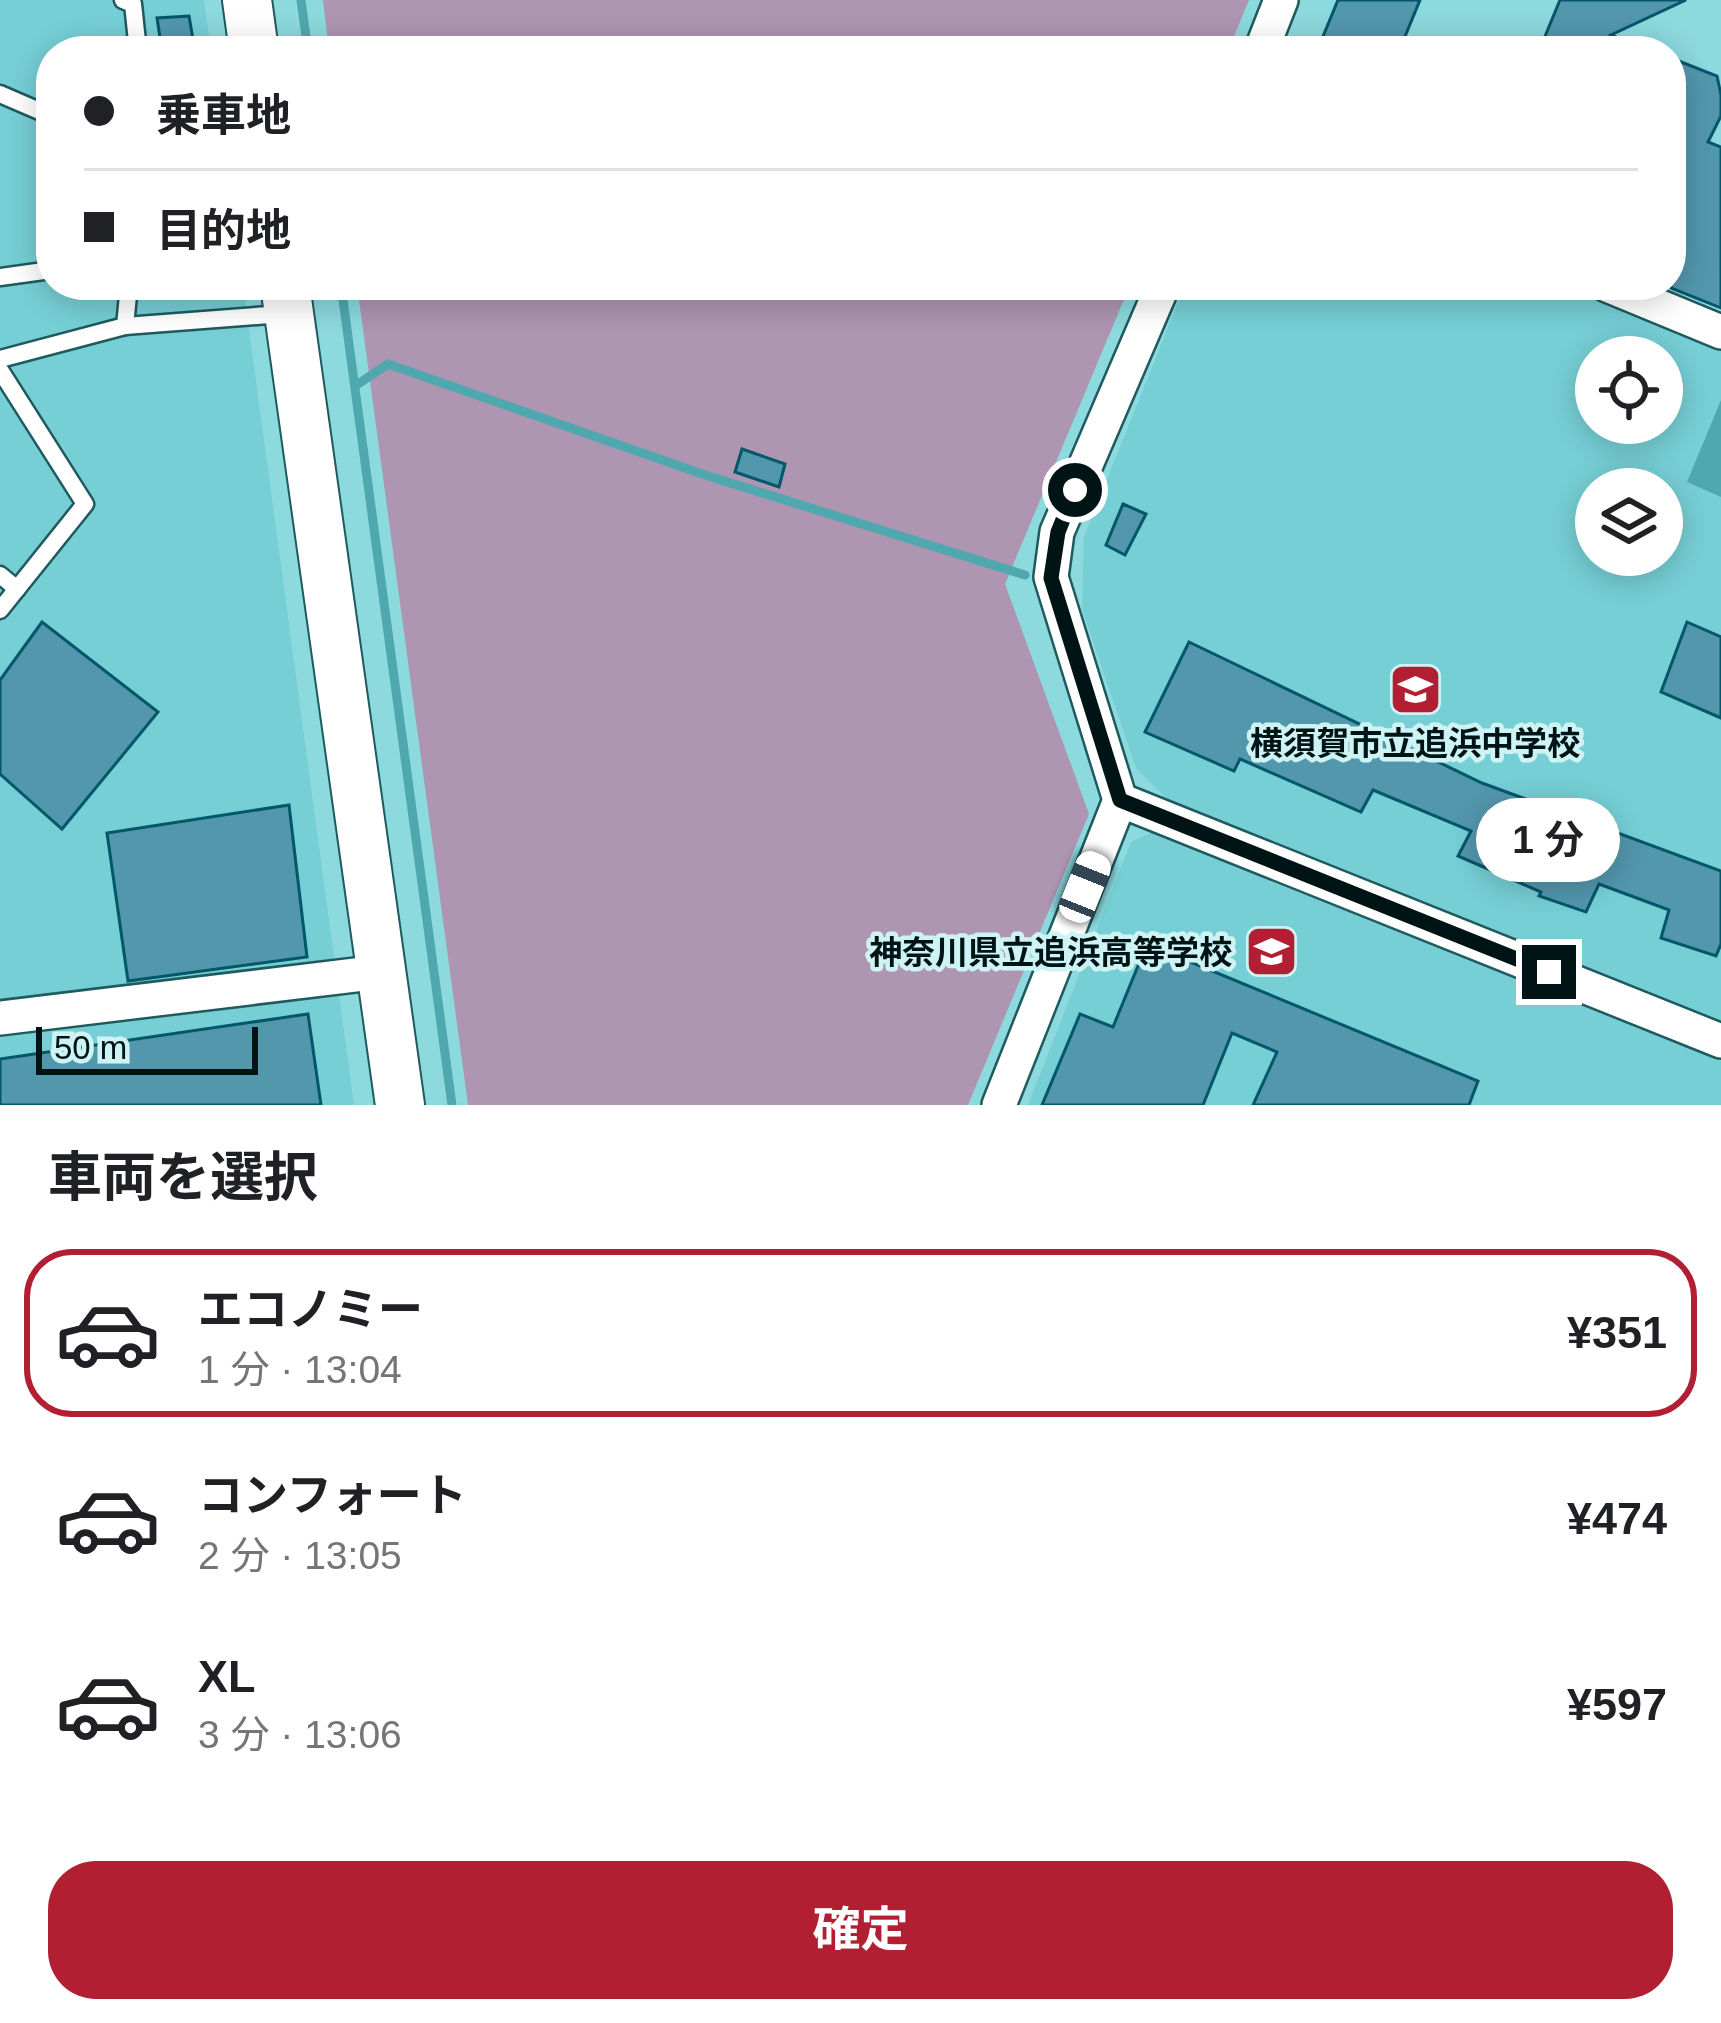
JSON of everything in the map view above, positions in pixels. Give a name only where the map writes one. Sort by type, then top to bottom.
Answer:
[{"type":"street","points":[[247,0],[252,36]]},
{"type":"street","points":[[1267,36],[1281,0]]},
{"type":"street","points":[[287,300],[400,1105]]},
{"type":"street","points":[[999,1105],[1120,800],[1051,578],[1058,532],[1157,300]]},
{"type":"street","points":[[1643,300],[1721,332]]},
{"type":"street","points":[[1120,800],[1721,1041]]},
{"type":"street","points":[[0,1018],[380,972]]},
{"type":"lane","points":[[123,0],[133,4],[136,36]]},
{"type":"lane","points":[[0,94],[36,110]]},
{"type":"lane","points":[[0,278],[36,272]]},
{"type":"lane","points":[[124,326],[127,300]]},
{"type":"lane","points":[[0,359],[124,326],[281,300]]},
{"type":"lane","points":[[0,370],[86,504],[0,610]]},
{"type":"lane","points":[[0,575],[16,589]]},
{"type":"shaded area","points":[[0,0],[204,0],[209,36],[36,36],[36,300],[245,300],[354,1105],[0,1105]]},
{"type":"shaded area","points":[[323,0],[1249,0],[1234,36],[327,36]]},
{"type":"shaded area","points":[[359,300],[1124,300],[1005,584],[1089,814],[968,1105],[468,1105]]},
{"type":"shaded area","name":"横須賀市立追浜中学校","points":[[1179,300],[1598,300],[1721,350],[1721,1028],[1169,801],[1136,768],[1082,609],[1084,537]]},
{"type":"shaded area","points":[[1721,400],[1721,497],[1687,482]]},
{"type":"shaded area","name":"神奈川県立追浜高等学校","points":[[1156,830],[1721,1061],[1721,1105],[1028,1105],[1131,842]]},
{"type":"building","points":[[1338,0],[1420,0],[1405,36],[1323,36]]},
{"type":"building","points":[[1560,0],[1686,0],[1613,36],[1545,36]]},
{"type":"building","points":[[189,16],[192,36],[160,36],[157,18]]},
{"type":"building","points":[[1686,64],[1717,76],[1721,95],[1721,116],[1708,142],[1721,147],[1721,308],[1686,294]]},
{"type":"building","points":[[742,449],[785,464],[779,487],[735,472]]},
{"type":"building","points":[[1123,504],[1146,514],[1125,555],[1106,545]]},
{"type":"building","points":[[42,622],[158,712],[62,829],[0,774],[0,680]]},
{"type":"building","points":[[1687,622],[1721,637],[1721,718],[1661,692]]},
{"type":"building","points":[[1189,642],[1482,783],[1721,871],[1721,944],[1716,956],[1661,938],[1669,910],[1599,884],[1586,912],[1539,896],[1541,892],[1458,856],[1471,831],[1373,790],[1361,812],[1240,759],[1234,771],[1145,732]]},
{"type":"building","points":[[289,805],[307,957],[128,981],[107,833]]},
{"type":"building","points":[[1147,944],[1478,1081],[1469,1105],[1253,1105],[1277,1052],[1232,1033],[1203,1105],[1042,1105],[1080,1014],[1113,1027]]},
{"type":"building","points":[[308,1014],[321,1105],[0,1105],[0,1059]]},
{"type":"waterway","points":[[301,0],[306,36]]},
{"type":"waterway","points":[[343,300],[452,1105]]},
{"type":"waterway","points":[[355,386],[388,364],[705,475],[1025,575]]},
{"type":"place","name":"横須賀市立追浜中学校","points":[[1415,689]]},
{"type":"place","name":"神奈川県立追浜高等学校","points":[[1271,952]]},
{"type":"route","points":[[1075,490],[1058,532],[1051,578],[1120,800],[1549,972]]}]
